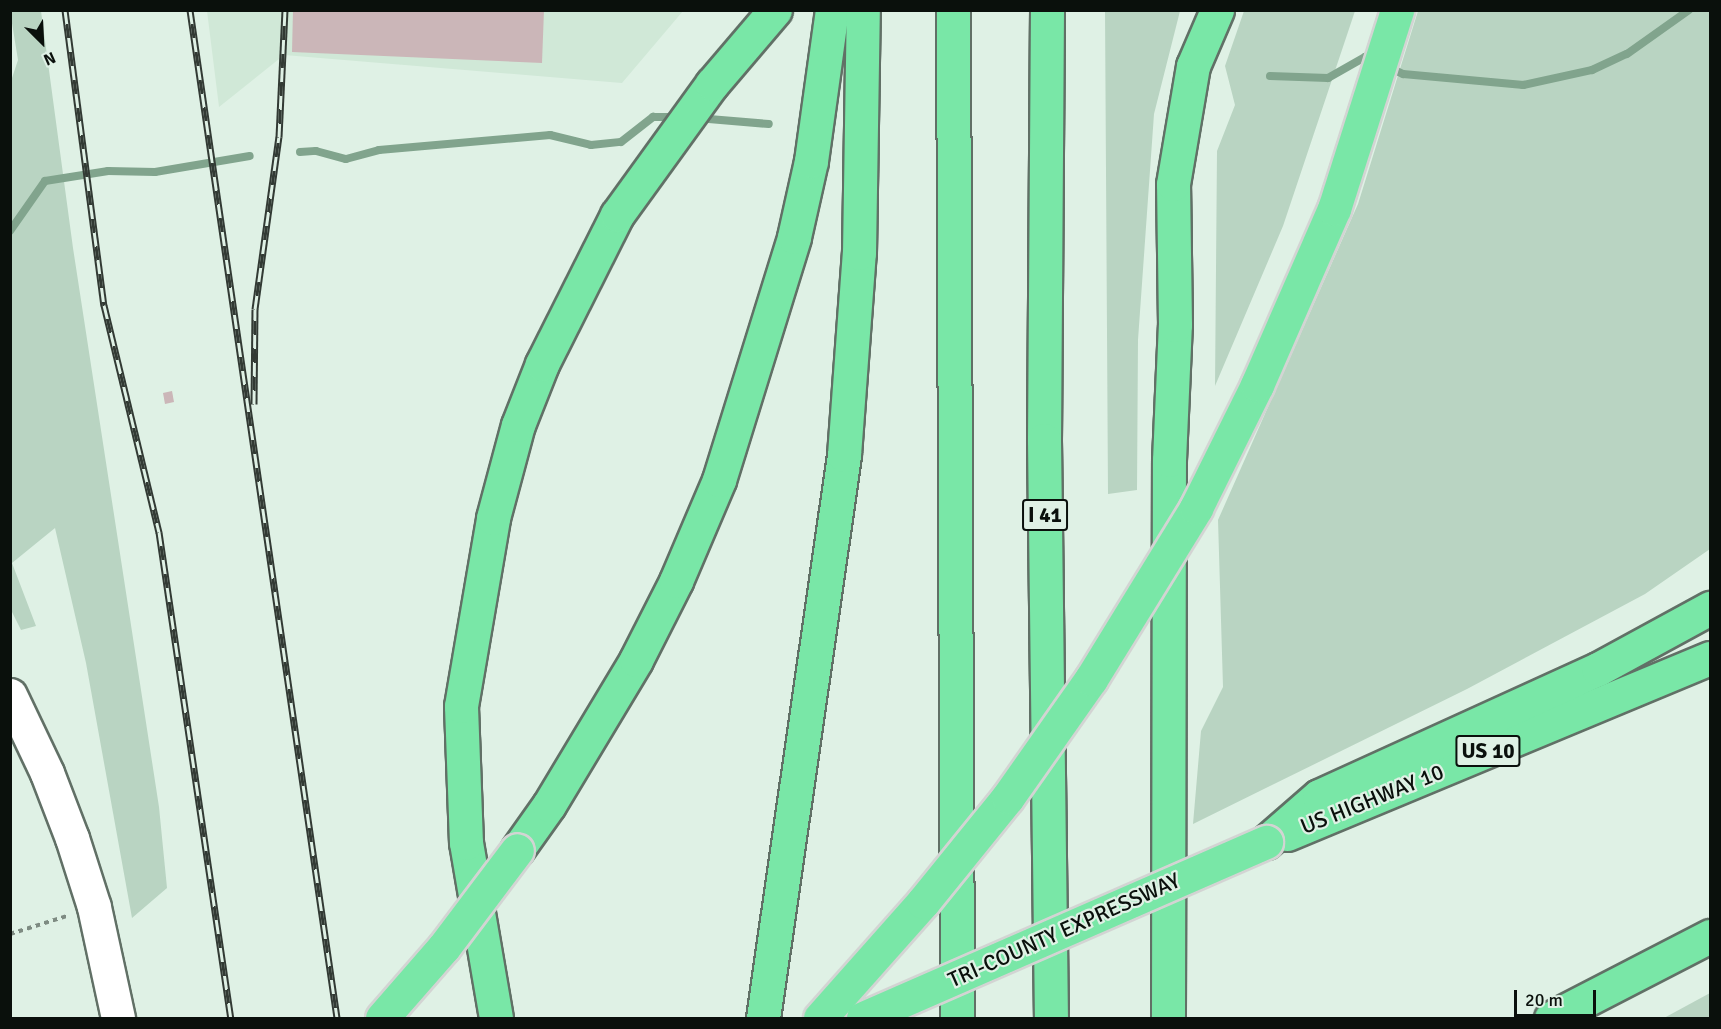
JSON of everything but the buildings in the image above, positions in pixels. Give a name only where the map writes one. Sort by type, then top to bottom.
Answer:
[{"type":"highway","points":[[496,1018],[466,843],[461,706],[493,518],[518,426],[546,354],[617,215],[712,84],[775,10]]},
{"type":"highway","points":[[382,1018],[444,947],[549,805],[636,660],[676,581],[719,480],[794,237],[813,150],[832,10]]},
{"type":"highway","points":[[763,1018],[844,455],[859,253],[863,10]]},
{"type":"highway","points":[[953,10],[957,1018]]},
{"type":"highway","name":"I 41","points":[[1047,10],[1044,452],[1051,1018]]},
{"type":"highway","points":[[1168,1018],[1169,460],[1176,325],[1173,184],[1192,66],[1217,10]]},
{"type":"highway","points":[[820,1018],[923,902],[1008,797],[1091,679],[1196,508],[1257,385],[1334,208],[1397,10]]},
{"type":"highway","points":[[1266,842],[1319,796],[1598,669],[1710,608]]},
{"type":"highway","name":"US HIGHWAY 10","points":[[1266,842],[1710,658]]},
{"type":"highway","name":"TRI-COUNTY EXPRESSWAY","points":[[863,1018],[1266,842]]},
{"type":"highway","points":[[1551,1018],[1710,936]]},
{"type":"street","points":[[10,695],[47,773],[94,907],[117,1018]]},
{"type":"path","points":[[10,934],[94,907]]},
{"type":"shaded area","points":[[10,11],[41,11],[73,248],[159,807],[167,888],[132,918],[86,663],[55,528],[12,563],[36,626],[21,630],[11,610],[10,84],[18,60]]},
{"type":"shaded area","points":[[207,11],[683,11],[622,83],[284,55],[219,107]]},
{"type":"shaded area","points":[[1105,11],[1180,11],[1154,114],[1138,340],[1137,490],[1108,494]]},
{"type":"shaded area","points":[[1244,11],[1355,11],[1283,226],[1215,386],[1217,151],[1235,105],[1225,66]]},
{"type":"shaded area","points":[[1418,11],[1710,11],[1710,549],[1645,594],[1467,689],[1193,824],[1201,731],[1223,687],[1218,520],[1358,204]]},
{"type":"shaded area","points":[[1710,993],[1710,1018],[1664,1018]]},
{"type":"waterway","points":[[1386,66],[1403,74],[1523,85],[1592,70],[1627,54],[1689,10]]},
{"type":"waterway","points":[[1270,76],[1328,78],[1365,57],[1375,61]]},
{"type":"waterway","points":[[300,152],[316,151],[346,159],[379,150],[550,135],[591,145],[621,142],[653,117],[679,117]]},
{"type":"waterway","points":[[697,118],[769,124]]},
{"type":"waterway","points":[[10,231],[45,181],[108,171],[155,172],[250,156]]},
{"type":"railway","points":[[65,10],[104,305],[159,532],[231,1018]]},
{"type":"railway","points":[[190,10],[337,1018]]},
{"type":"railway","points":[[254,404],[255,309],[279,137],[285,10]]}]
